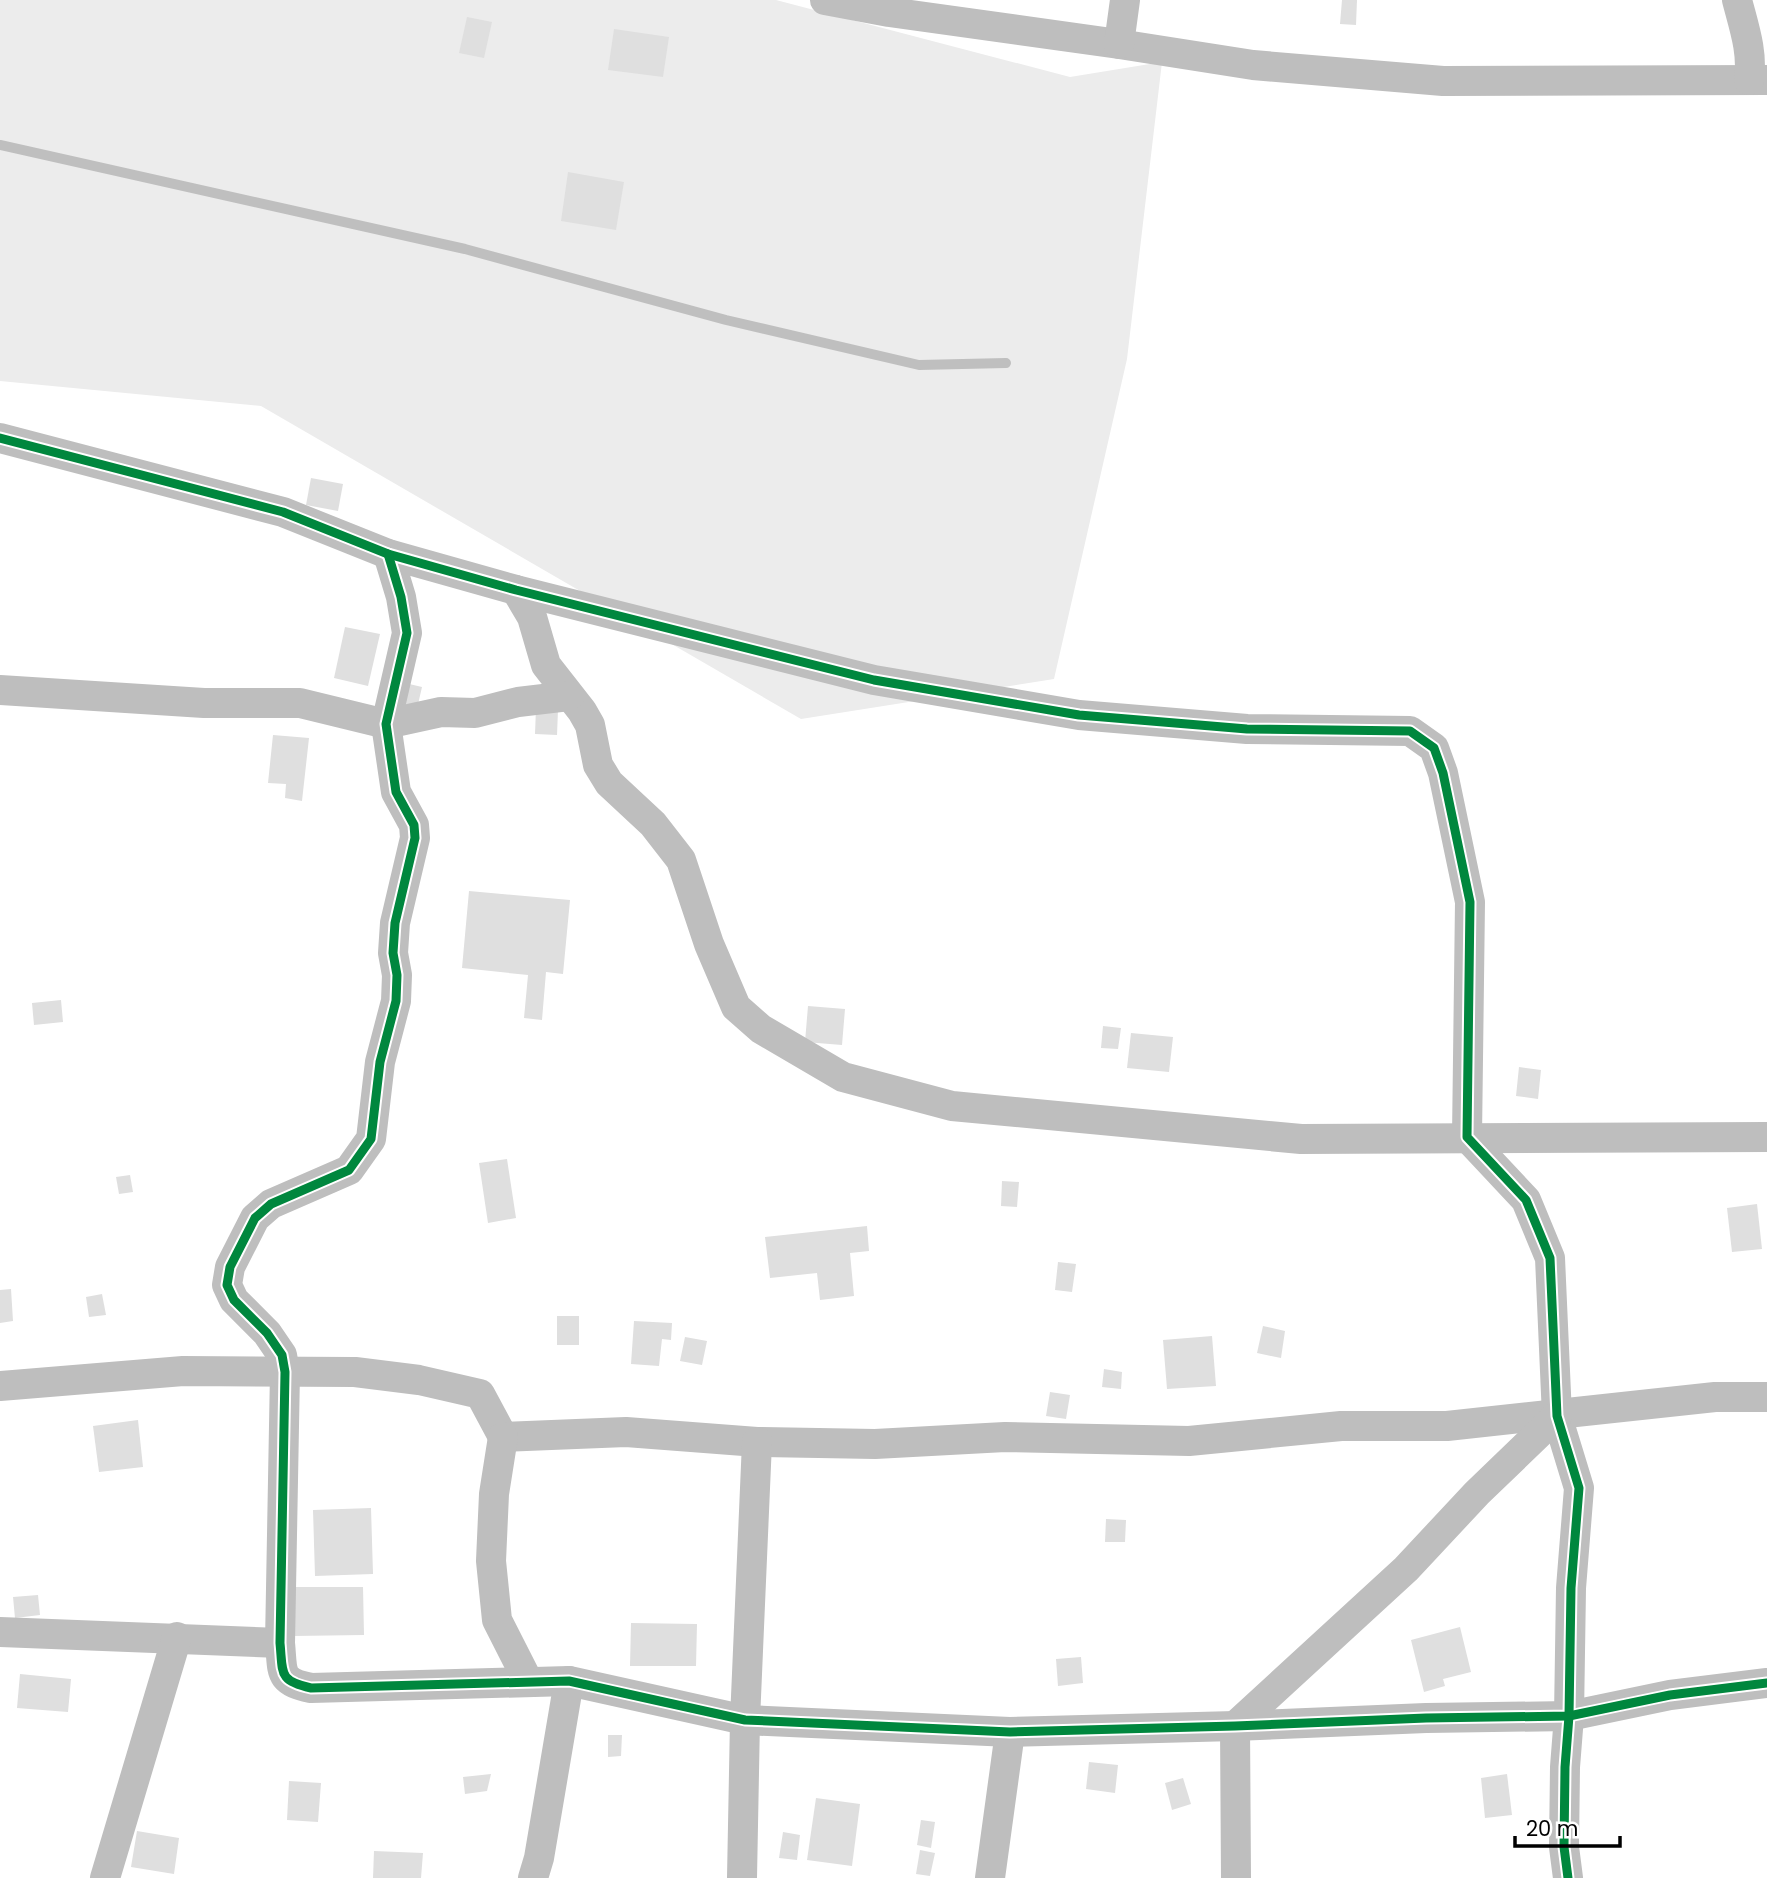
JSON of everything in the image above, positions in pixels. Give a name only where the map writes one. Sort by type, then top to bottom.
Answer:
[{"type":"street","points":[[825,0],[889,12],[1253,65],[1443,81],[1758,80],[1751,63],[1737,0]]},
{"type":"street","points":[[1119,44],[1125,0]]},
{"type":"street","points":[[0,438],[283,512],[388,554],[516,590],[862,677],[1079,715],[1247,729],[1410,731],[1434,748],[1443,773],[1470,902],[1467,1137],[1526,1200],[1550,1258],[1557,1416],[1579,1488],[1571,1588],[1569,1716],[1565,1767],[1564,1847],[1568,1878]]},
{"type":"street","points":[[388,554],[401,597],[407,633],[387,724],[396,792],[414,825],[415,838],[395,923],[393,953],[397,975],[396,1001],[380,1062],[371,1139],[349,1170],[271,1204],[255,1218],[230,1267],[227,1285],[234,1300],[267,1333],[282,1355],[285,1372],[281,1643],[283,1673],[291,1684],[311,1688],[569,1681],[745,1720],[1010,1732],[1569,1716],[1670,1695],[1767,1683]]},
{"type":"street","points":[[516,590],[533,617],[546,665],[590,725],[598,765],[609,783],[653,824],[681,860],[709,944],[736,1006],[761,1029],[843,1077],[952,1106],[1301,1139],[1767,1137]]},
{"type":"street","points":[[0,690],[204,703],[300,703],[387,724],[441,712],[475,713],[518,702],[569,696]]},
{"type":"street","points":[[0,1386],[183,1371],[355,1372],[419,1380],[480,1394],[503,1437],[494,1494],[492,1573],[497,1620],[528,1681]]},
{"type":"street","points":[[503,1437],[626,1432],[757,1442],[875,1444],[1005,1437],[1189,1441],[1341,1426],[1447,1426],[1714,1397],[1767,1397]]},
{"type":"street","points":[[1236,1878],[1235,1727],[1406,1569],[1477,1493],[1557,1416]]},
{"type":"street","points":[[742,1878],[745,1720],[757,1442]]},
{"type":"street","points":[[0,1632],[281,1643]]},
{"type":"street","points":[[105,1878],[177,1637]]},
{"type":"street","points":[[533,1878],[539,1858],[569,1681]]},
{"type":"street","points":[[990,1878],[1010,1732]]},
{"type":"shaded area","points":[[0,0],[776,0],[1070,77],[1162,62],[1127,359],[1054,679],[801,719],[261,406],[0,381]]},
{"type":"building","points":[[1342,0],[1357,0],[1356,25],[1340,24]]},
{"type":"building","points":[[467,17],[492,22],[484,58],[459,53]]},
{"type":"building","points":[[614,29],[669,37],[663,77],[608,70]]},
{"type":"building","points":[[568,172],[624,182],[616,230],[561,221]]},
{"type":"building","points":[[311,478],[343,484],[338,511],[306,505]]},
{"type":"building","points":[[345,627],[380,634],[368,686],[334,678]]},
{"type":"building","points":[[405,683],[422,687],[416,713],[399,710]]},
{"type":"building","points":[[536,708],[558,710],[557,735],[535,734]]},
{"type":"building","points":[[273,735],[309,738],[302,801],[285,798],[286,784],[268,783]]},
{"type":"building","points":[[469,891],[570,900],[563,974],[546,972],[542,1020],[524,1018],[528,975],[462,968]]},
{"type":"building","points":[[61,1000],[63,1022],[34,1025],[32,1003]]},
{"type":"building","points":[[808,1006],[845,1009],[842,1045],[805,1042]]},
{"type":"building","points":[[1103,1026],[1121,1028],[1118,1049],[1101,1048]]},
{"type":"building","points":[[1131,1033],[1173,1037],[1169,1072],[1127,1068]]},
{"type":"building","points":[[1519,1067],[1541,1070],[1538,1099],[1516,1096]]},
{"type":"building","points":[[507,1159],[516,1218],[488,1223],[479,1163]]},
{"type":"building","points":[[130,1175],[133,1192],[119,1194],[116,1177]]},
{"type":"building","points":[[1002,1181],[1019,1182],[1017,1207],[1001,1206]]},
{"type":"building","points":[[1757,1204],[1762,1249],[1732,1252],[1727,1208]]},
{"type":"building","points":[[867,1226],[869,1251],[850,1253],[854,1296],[820,1300],[817,1273],[770,1278],[765,1237]]},
{"type":"building","points":[[1058,1262],[1076,1264],[1072,1292],[1055,1290]]},
{"type":"building","points":[[11,1289],[13,1321],[0,1323],[0,1290]]},
{"type":"building","points":[[102,1294],[106,1315],[89,1317],[86,1297]]},
{"type":"building","points":[[557,1316],[579,1316],[579,1345],[557,1345]]},
{"type":"building","points":[[634,1321],[672,1323],[671,1340],[662,1339],[659,1366],[631,1364]]},
{"type":"building","points":[[1263,1326],[1285,1331],[1281,1358],[1257,1353]]},
{"type":"building","points":[[1212,1336],[1216,1386],[1167,1389],[1163,1340]]},
{"type":"building","points":[[685,1337],[707,1341],[702,1365],[680,1361]]},
{"type":"building","points":[[1104,1369],[1122,1372],[1121,1389],[1102,1387]]},
{"type":"building","points":[[1050,1392],[1070,1395],[1066,1419],[1046,1416]]},
{"type":"building","points":[[138,1420],[143,1467],[99,1472],[93,1426]]},
{"type":"building","points":[[371,1508],[373,1574],[315,1576],[313,1510]]},
{"type":"building","points":[[1106,1519],[1126,1520],[1125,1542],[1105,1542]]},
{"type":"building","points":[[293,1587],[363,1587],[364,1635],[293,1636]]},
{"type":"building","points":[[38,1595],[40,1615],[15,1618],[13,1597]]},
{"type":"building","points":[[631,1623],[697,1624],[696,1666],[630,1666]]},
{"type":"building","points":[[1460,1627],[1471,1672],[1443,1679],[1445,1686],[1424,1692],[1411,1640]]},
{"type":"building","points":[[1081,1657],[1083,1683],[1058,1686],[1056,1659]]},
{"type":"building","points":[[20,1674],[71,1679],[68,1712],[17,1708]]},
{"type":"building","points":[[608,1735],[622,1735],[621,1756],[608,1757]]},
{"type":"building","points":[[1089,1762],[1118,1765],[1115,1793],[1086,1789]]},
{"type":"building","points":[[491,1774],[487,1791],[465,1794],[463,1777]]},
{"type":"building","points":[[1507,1774],[1512,1815],[1485,1818],[1481,1778]]},
{"type":"building","points":[[1183,1778],[1191,1804],[1172,1810],[1165,1783]]},
{"type":"building","points":[[289,1781],[321,1783],[318,1822],[287,1820]]},
{"type":"building","points":[[816,1798],[860,1804],[852,1866],[807,1860]]},
{"type":"building","points":[[921,1820],[935,1822],[931,1848],[917,1845]]},
{"type":"building","points":[[137,1831],[179,1838],[174,1874],[131,1867]]},
{"type":"building","points":[[783,1832],[800,1835],[797,1860],[779,1858]]},
{"type":"building","points":[[920,1850],[935,1853],[930,1876],[916,1874]]},
{"type":"building","points":[[374,1851],[423,1853],[421,1878],[373,1878]]},
{"type":"waterway","points":[[0,145],[465,249],[726,320],[919,365],[1006,363]]},
{"type":"cycle path","points":[[0,438],[283,512],[388,554],[516,590],[874,680],[1079,715],[1247,729],[1410,731],[1434,748],[1443,773],[1470,902],[1467,1137],[1526,1200],[1550,1258],[1557,1416],[1579,1488],[1571,1588],[1569,1716],[1565,1767],[1564,1847],[1568,1878]]},
{"type":"cycle path","points":[[388,554],[401,597],[407,633],[386,724],[396,792],[414,825],[415,838],[395,923],[393,953],[397,975],[396,1001],[380,1062],[371,1139],[349,1170],[271,1204],[255,1218],[230,1267],[227,1285],[234,1300],[267,1333],[282,1355],[285,1372],[280,1643],[282,1669],[287,1679],[311,1688],[569,1681],[745,1720],[1010,1732],[1569,1716],[1670,1695],[1767,1683]]}]
